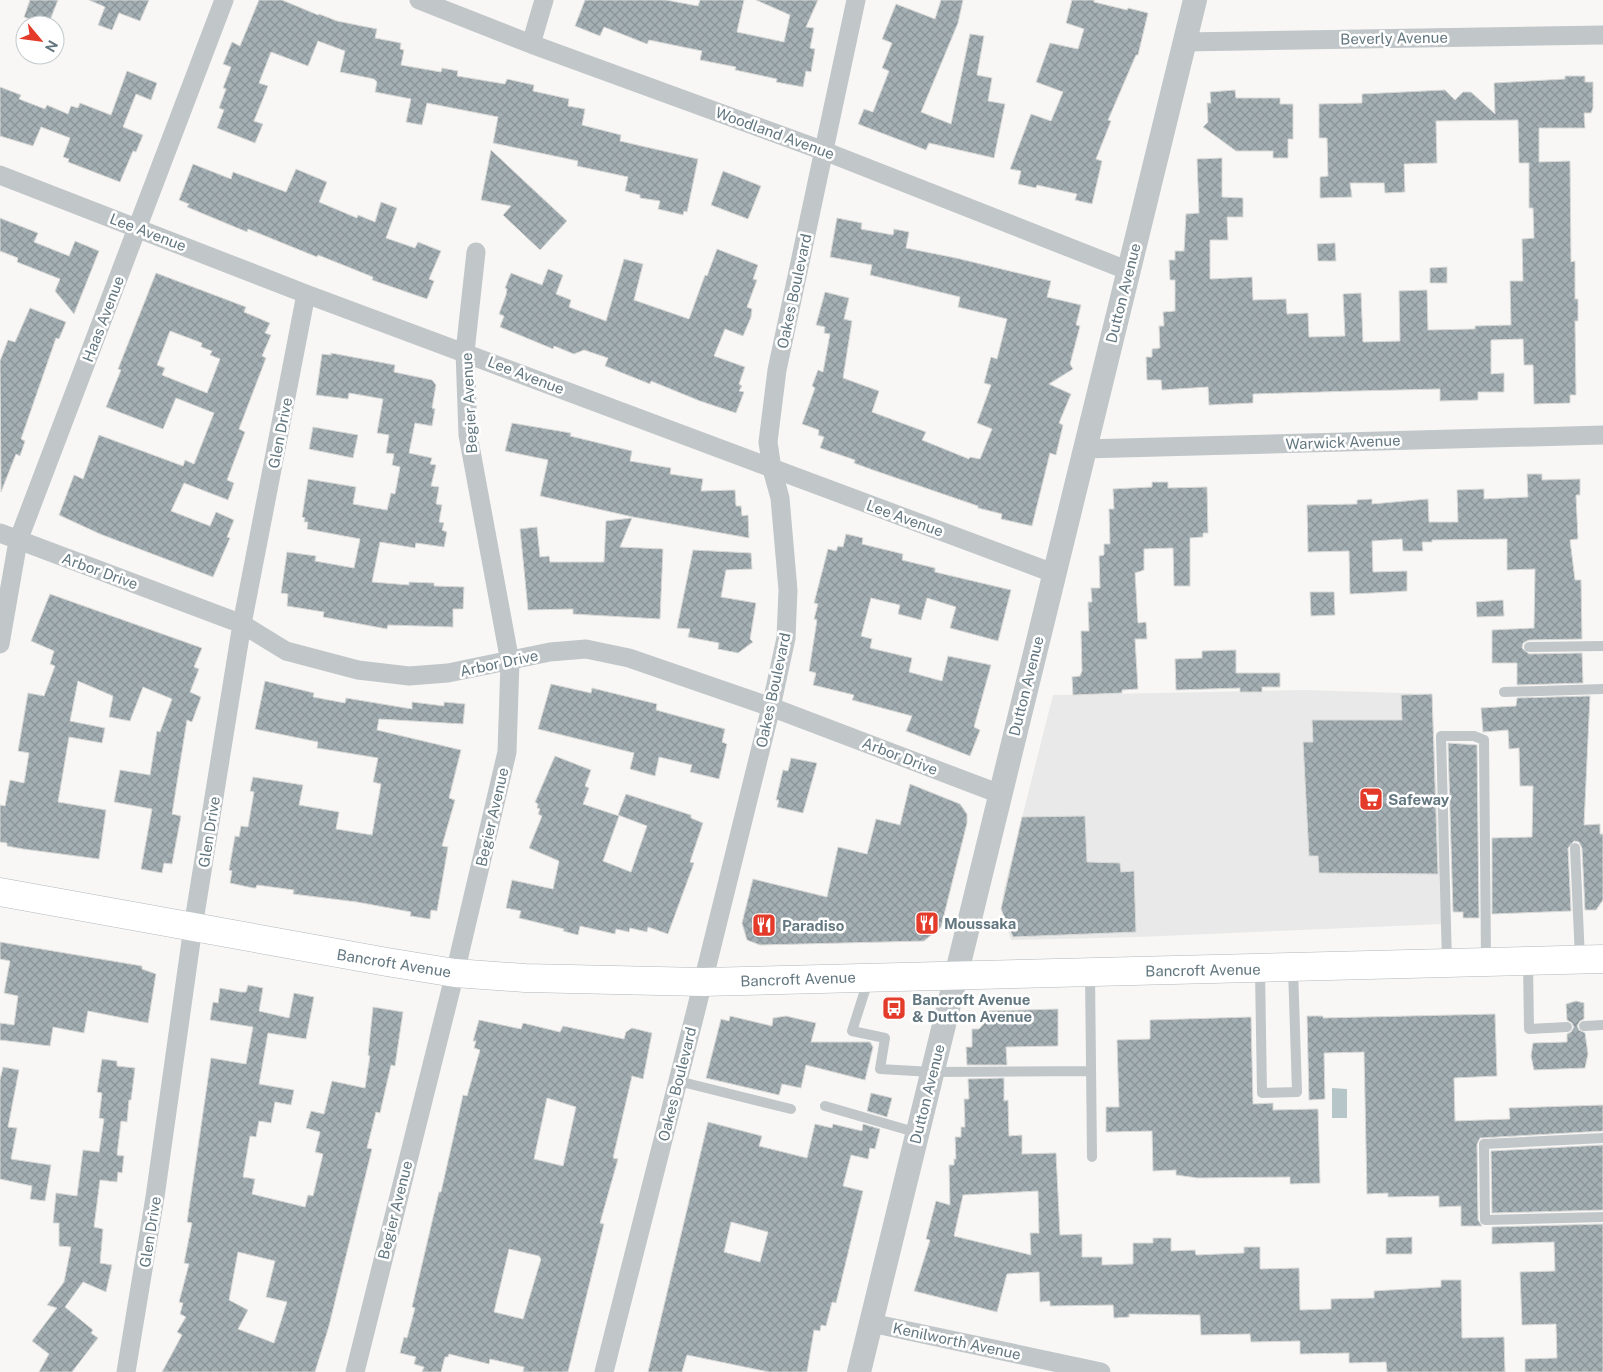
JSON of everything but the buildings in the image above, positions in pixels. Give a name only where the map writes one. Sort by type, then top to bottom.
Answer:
[{"type":"main road","name":"Bancroft Avenue","points":[[0,892],[455,973],[524,978],[703,982],[1592,960]]},
{"type":"street","name":"Haas Avenue","points":[[0,644],[18,540],[224,0]]},
{"type":"street","name":"Woodland Avenue","points":[[419,0],[530,44],[824,151],[1129,271]]},
{"type":"street","points":[[530,44],[544,0]]},
{"type":"street","name":"Oakes Boulevard","points":[[604,1372],[703,982],[771,707],[786,638],[788,590],[780,498],[772,469],[768,442],[776,370],[856,0]]},
{"type":"street","name":"Dutton Avenue","points":[[860,1372],[1053,573],[1195,0]]},
{"type":"street","name":"Beverly Avenue","points":[[1185,42],[1603,35]]},
{"type":"street","name":"Lee Avenue","points":[[0,175],[306,294],[1053,573]]},
{"type":"street","name":"Begier Avenue","points":[[354,1372],[455,973],[507,752],[510,662],[468,435],[465,352],[476,252]]},
{"type":"street","name":"Glen Drive","points":[[126,1372],[155,1197],[193,927],[242,624],[306,294]]},
{"type":"street","name":"Warwick Avenue","points":[[1084,449],[1603,435]]},
{"type":"street","name":"Arbor Drive","points":[[0,533],[242,624],[286,651],[358,670],[409,676],[448,673],[510,662],[550,652],[586,650],[629,658],[771,707],[1000,794]]},
{"type":"street","name":"Kenilworth Avenue","points":[[871,1323],[1100,1372]]},
{"type":"lane","points":[[1529,647],[1603,646]]},
{"type":"lane","points":[[1504,692],[1603,689]]},
{"type":"lane","points":[[1448,964],[1441,736],[1474,736],[1484,740],[1486,963]]},
{"type":"lane","points":[[1575,848],[1577,932],[1592,960]]},
{"type":"lane","points":[[1528,962],[1529,1029],[1567,1027]]},
{"type":"lane","points":[[1260,969],[1262,1093],[1297,1092],[1293,968]]},
{"type":"lane","points":[[1090,973],[1092,1157]]},
{"type":"lane","points":[[869,977],[852,1031],[885,1038],[880,1069],[932,1072],[1091,1071]]},
{"type":"lane","points":[[1584,1026],[1603,1025]]},
{"type":"lane","points":[[678,1081],[791,1109]]},
{"type":"lane","points":[[825,1106],[918,1132]]},
{"type":"lane","points":[[1603,1138],[1484,1144],[1486,1220],[1603,1217]]},
{"type":"shaded area","points":[[1305,690],[1432,694],[1443,924],[1138,937],[1011,940],[1001,909],[1004,889],[1053,695]]},
{"type":"shaded area","points":[[1332,1088],[1347,1089],[1347,1118],[1332,1118]]},
{"type":"place","name":"Safeway","points":[[1371,799]]},
{"type":"place","name":"Moussaka","points":[[927,923]]},
{"type":"place","name":"Paradiso","points":[[764,925]]},
{"type":"place","name":"Bancroft Avenue & Dutton Avenue","points":[[894,1008]]}]
